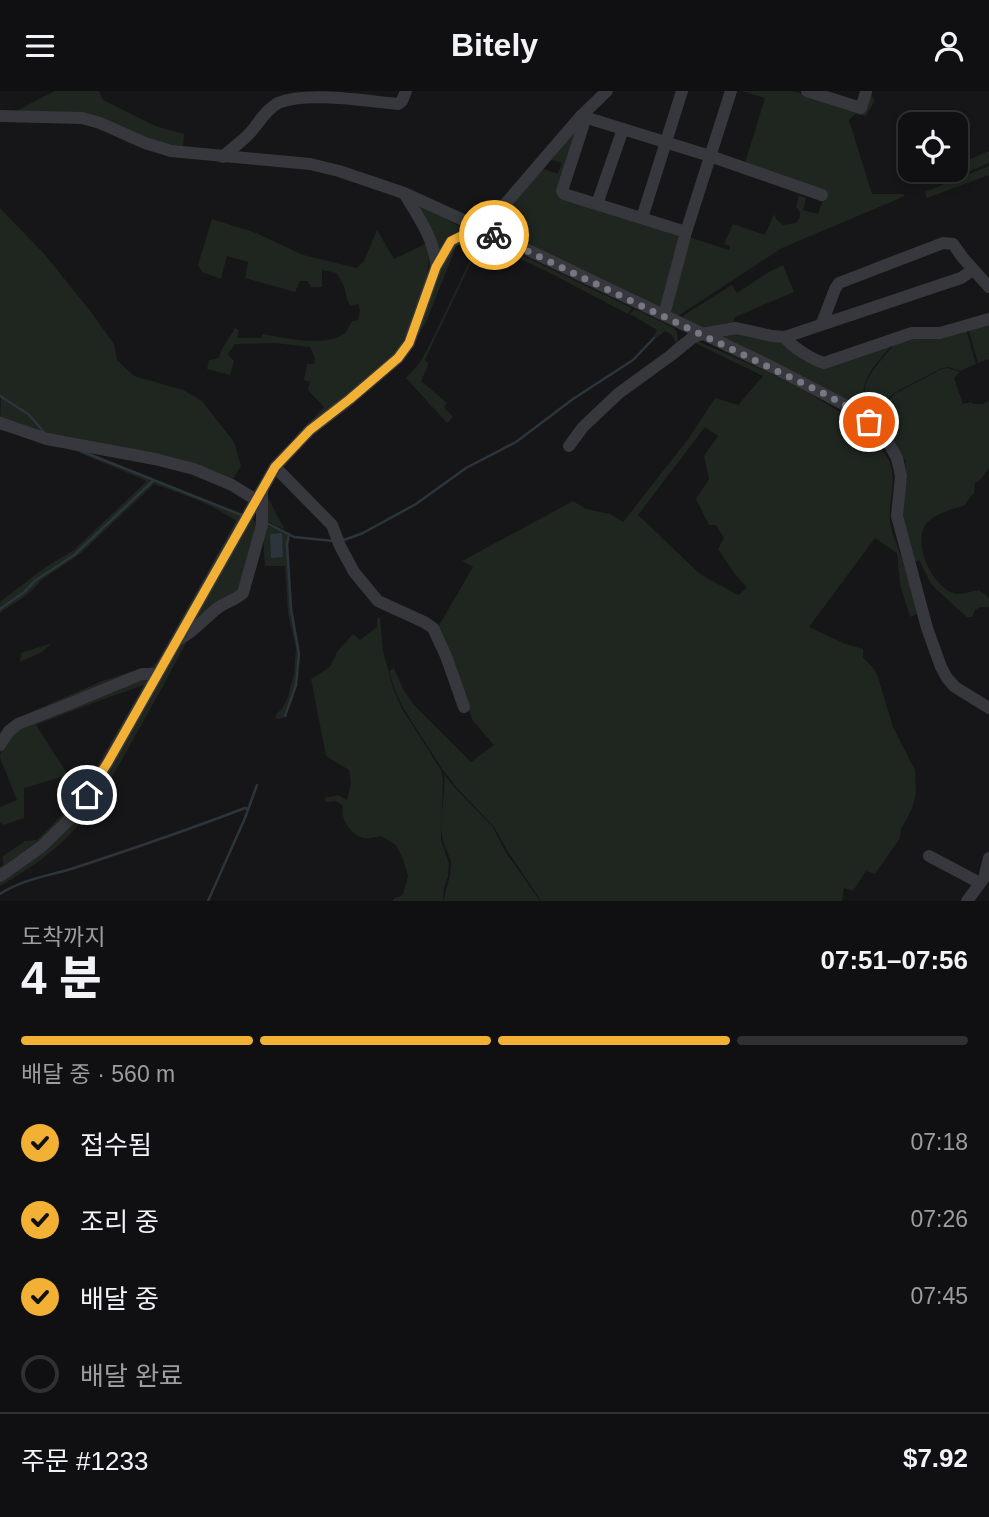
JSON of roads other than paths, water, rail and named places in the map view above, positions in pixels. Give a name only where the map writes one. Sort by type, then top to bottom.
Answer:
[{"type":"street","points":[[223,157],[278,103],[299,97],[334,96],[398,104],[406,91]]},
{"type":"street","points":[[0,876],[41,847],[77,811],[108,762],[275,467],[310,430],[398,358],[409,343],[436,267],[451,241],[482,229],[607,91]]},
{"type":"street","points":[[642,218],[682,91]]},
{"type":"street","points":[[664,315],[686,232],[731,91]]},
{"type":"street","points":[[807,91],[861,108],[866,92]]},
{"type":"street","points":[[583,116],[822,195]]},
{"type":"street","points":[[583,116],[562,191],[564,194],[686,232]]},
{"type":"street","points":[[0,117],[82,118],[171,151],[327,167],[404,193],[664,315],[847,406],[869,422],[889,444],[897,458],[901,476],[897,506],[899,525],[936,656],[947,678],[955,687],[989,708]]},
{"type":"street","points":[[597,204],[623,129]]},
{"type":"street","points":[[404,193],[433,247],[436,267]]},
{"type":"street","points":[[822,324],[839,283],[943,243],[953,244],[989,287]]},
{"type":"street","points":[[569,446],[583,427],[619,393],[684,343],[702,334],[736,328],[785,337],[961,278],[973,270]]},
{"type":"street","points":[[785,337],[788,342],[824,363],[912,333],[940,333],[989,319]]},
{"type":"street","points":[[0,423],[47,439],[194,468],[259,495]]},
{"type":"street","points":[[275,467],[332,525],[354,572],[378,601],[433,628],[464,707]]},
{"type":"street","points":[[177,640],[188,635],[220,606],[243,593],[263,523],[259,495]]},
{"type":"street","points":[[0,745],[9,731],[18,724],[142,674],[158,674]]},
{"type":"street","points":[[929,856],[984,877]]},
{"type":"street","points":[[967,901],[984,877],[989,857]]},
{"type":"waterway","points":[[344,540],[363,533],[416,504],[466,468],[516,442],[573,399],[633,360],[654,338]]},
{"type":"waterway","points":[[0,396],[28,414],[45,433]]},
{"type":"waterway","points":[[81,451],[244,516]]},
{"type":"waterway","points":[[0,609],[36,580],[74,555],[154,480]]},
{"type":"waterway","points":[[267,523],[294,537],[334,541]]},
{"type":"waterway","points":[[285,716],[296,685],[299,654],[291,609],[287,544],[289,534]]},
{"type":"waterway","points":[[208,901],[257,785]]},
{"type":"waterway","points":[[0,894],[25,882],[248,809]]}]
